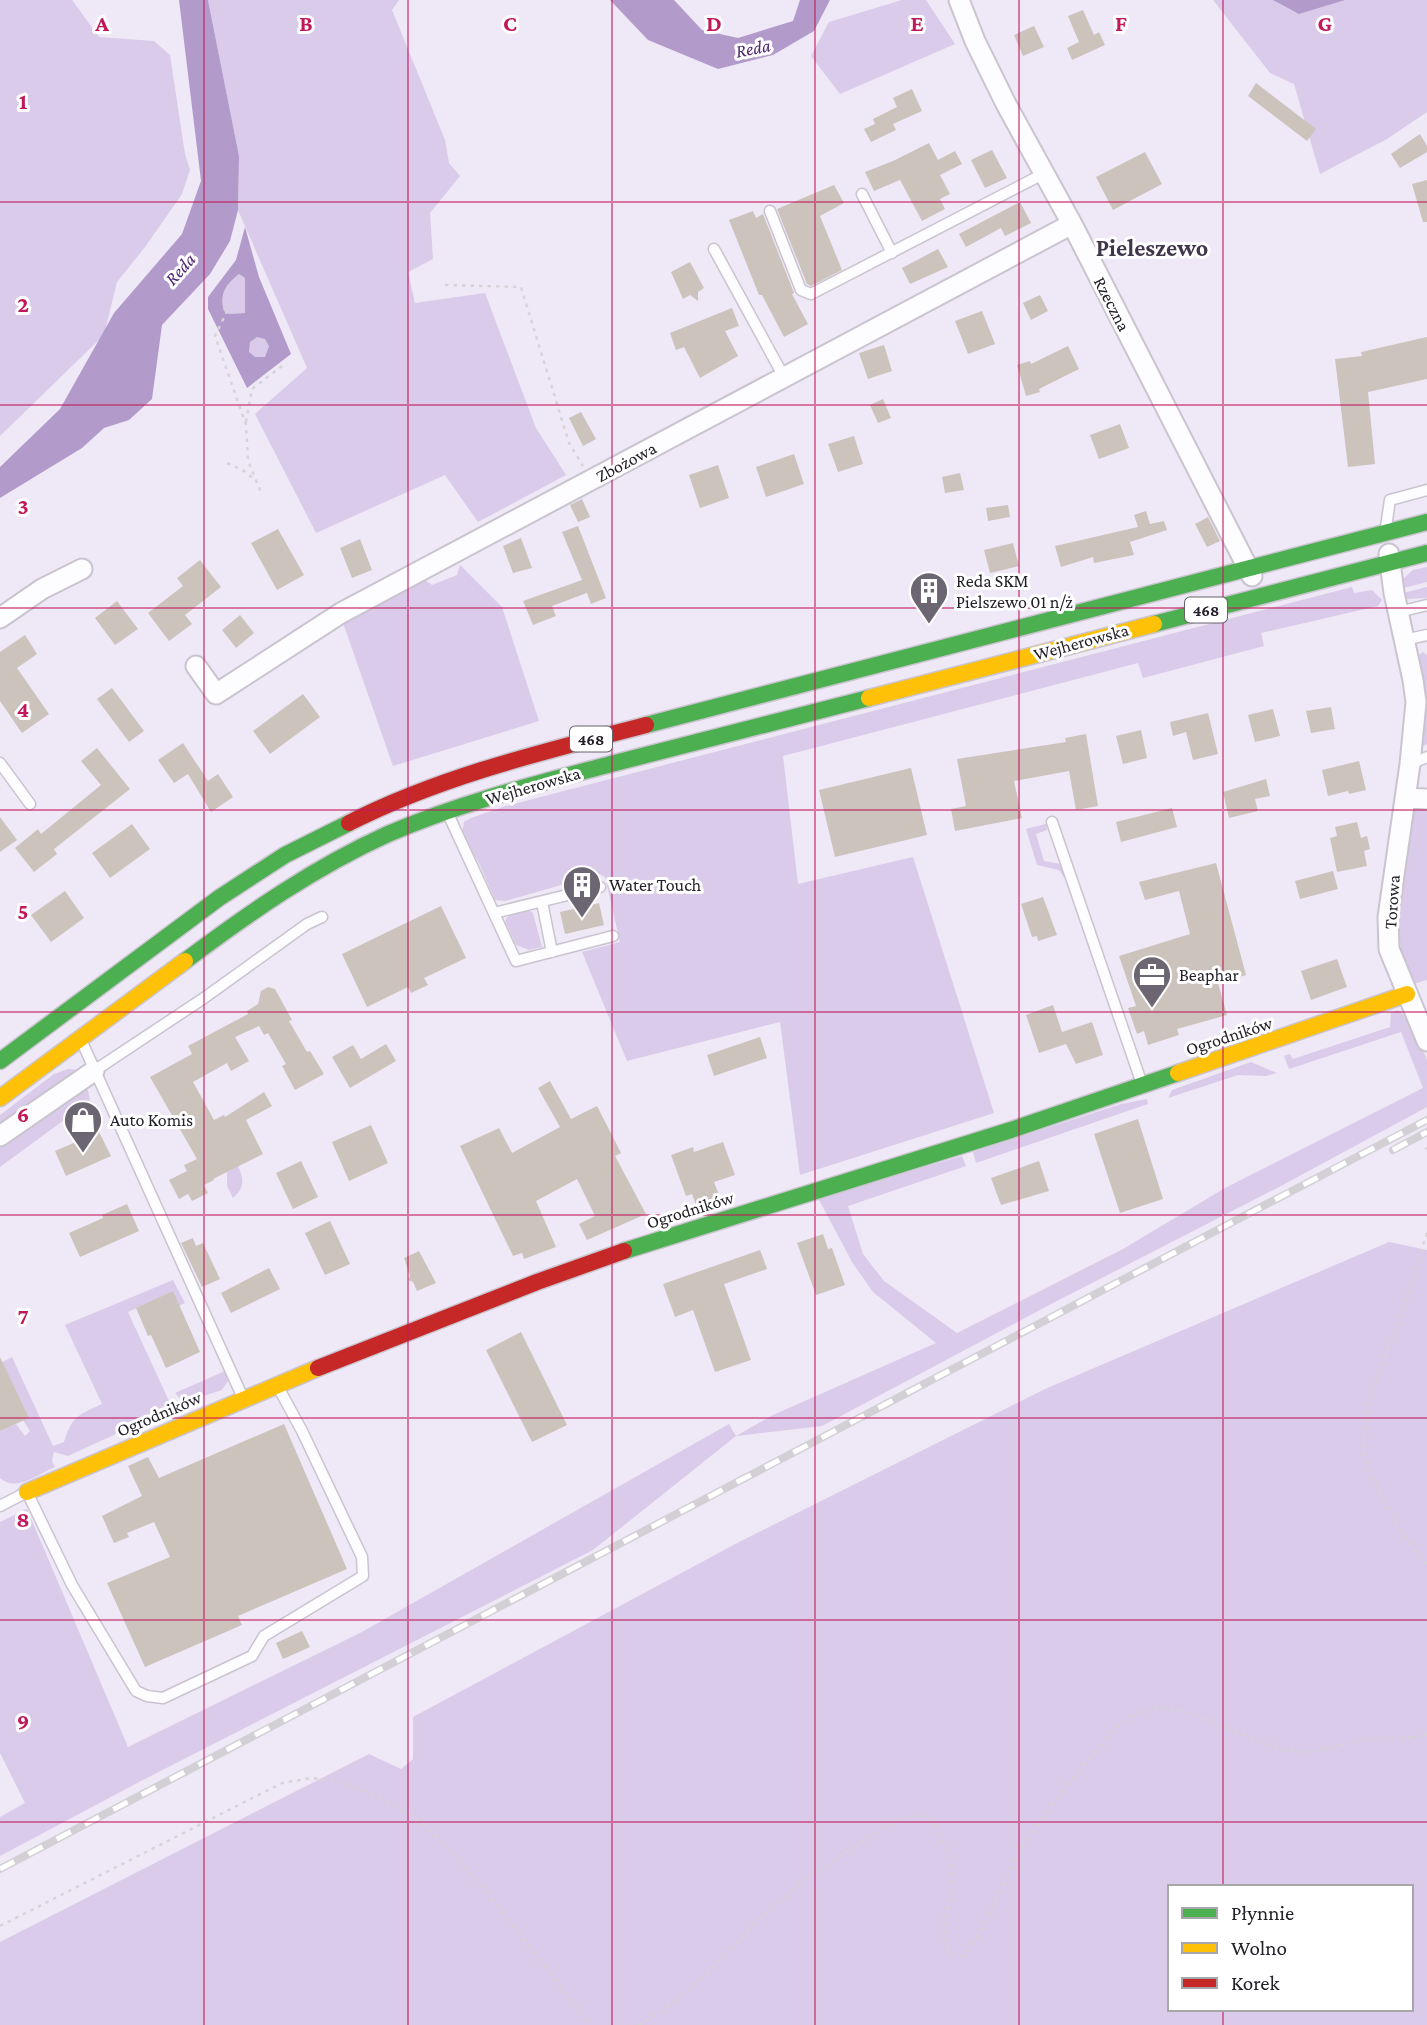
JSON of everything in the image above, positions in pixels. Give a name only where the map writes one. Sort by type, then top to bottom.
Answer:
[{"type":"main road","name":"Wejherowska","points":[[0,1061],[230,891],[285,855],[390,804],[446,782],[552,750],[1427,522]]},
{"type":"main road","name":"Wejherowska","points":[[0,1098],[241,919],[319,869],[389,834],[447,812],[543,782],[1427,553]]},
{"type":"main road","name":"Ogrodników","points":[[27,1492],[277,1384],[537,1282],[609,1256],[1011,1130],[1406,994]]},
{"type":"street","name":"Rzeczna","points":[[959,0],[996,83],[1250,569]]},
{"type":"street","name":"Zbożowa","points":[[196,666],[216,694],[341,613],[1072,224]]},
{"type":"street","points":[[1385,533],[1391,562]]},
{"type":"street","name":"Torowa","points":[[1391,562],[1416,702],[1418,761],[1405,798],[1388,917],[1389,949],[1427,1041]]},
{"type":"street","points":[[0,618],[42,589],[82,569]]},
{"type":"street","points":[[1250,569],[1258,596]]},
{"type":"street","points":[[1405,798],[1427,799]]},
{"type":"street","points":[[0,1136],[94,1071]]},
{"type":"lane","points":[[770,211],[801,290],[811,294],[1045,173]]},
{"type":"lane","points":[[862,194],[892,253]]},
{"type":"lane","points":[[714,249],[784,377]]},
{"type":"lane","points":[[1385,533],[1390,500],[1427,490]]},
{"type":"lane","points":[[1398,612],[1427,604]]},
{"type":"lane","points":[[1404,640],[1427,635]]},
{"type":"lane","points":[[0,763],[30,804]]},
{"type":"lane","points":[[447,812],[516,961],[613,936]]},
{"type":"lane","points":[[1052,822],[1142,1084]]},
{"type":"lane","points":[[494,914],[600,887]]},
{"type":"lane","points":[[542,901],[552,951]]},
{"type":"lane","points":[[94,1071],[204,998],[307,924],[322,917]]},
{"type":"lane","points":[[80,1038],[243,1398]]},
{"type":"lane","points":[[27,1492],[72,1585],[136,1690],[147,1696],[163,1698],[252,1656],[264,1636],[363,1576],[362,1557],[277,1384]]},
{"type":"lane","name":"Ogrodników","points":[[0,1506],[27,1492]]},
{"type":"path","points":[[445,285],[521,287],[569,443],[591,480]]},
{"type":"path","points":[[230,305],[215,336],[246,425]]},
{"type":"path","points":[[261,492],[248,461],[246,425],[252,389],[282,366]]},
{"type":"path","points":[[227,463],[244,471],[256,481]]},
{"type":"path","points":[[1427,1233],[1368,1400],[1363,1453],[1383,1502],[1415,1551],[1427,1564]]},
{"type":"path","points":[[638,2025],[659,2013],[707,1974],[755,1922],[810,1876],[883,1828],[907,1816],[929,1817],[943,1837],[953,1878],[943,1924],[945,1941],[950,1953],[963,1957],[985,1924],[1022,1846],[1114,1729],[1136,1713],[1155,1708],[1184,1711],[1283,1749],[1316,1752],[1366,1739],[1420,1737],[1427,1734]]},
{"type":"path","points":[[0,1926],[282,1783],[312,1778],[343,1783],[382,1798],[426,1826],[481,1885],[590,2025]]},
{"type":"shaded area","points":[[0,0],[72,0],[99,37],[154,41],[170,55],[185,154],[190,170],[182,194],[117,282],[104,335],[0,436]]},
{"type":"shaded area","points":[[208,0],[399,0],[392,10],[445,140],[449,163],[460,176],[430,213],[433,259],[408,272],[415,303],[485,293],[536,428],[566,475],[478,522],[445,475],[316,533],[255,414],[307,368],[238,210],[239,156]]},
{"type":"shaded area","points":[[902,0],[926,0],[955,44],[840,94],[811,56],[829,22]]},
{"type":"shaded area","points":[[1213,0],[1427,0],[1427,112],[1387,139],[1320,174],[1294,84],[1270,73]]},
{"type":"shaded area","points":[[239,274],[245,278],[245,313],[229,314],[224,311],[223,294]]},
{"type":"shaded area","points":[[259,337],[267,340],[270,348],[267,356],[259,359],[251,356],[248,348],[251,340]]},
{"type":"shaded area","points":[[460,565],[502,607],[539,721],[393,766],[342,620],[425,580],[432,585],[457,575]]},
{"type":"shaded area","points":[[1427,567],[1427,582],[1404,588],[1404,578],[1413,570]]},
{"type":"shaded area","points":[[1352,587],[1354,593],[1372,590],[1382,600],[1378,606],[1261,633],[1264,646],[1143,678],[1138,663],[783,756],[798,884],[913,857],[994,1113],[800,1175],[780,1022],[627,1061],[582,952],[620,942],[605,877],[600,874],[505,901],[495,900],[479,863],[462,834],[464,822],[506,806]]},
{"type":"shaded area","points":[[1427,587],[1427,598],[1407,599],[1403,593]]},
{"type":"shaded area","points":[[1423,652],[1427,655],[1427,744],[1423,746],[1419,742],[1417,657]]},
{"type":"shaded area","points":[[1420,805],[1427,805],[1427,980],[1413,984],[1402,955],[1396,921],[1410,811]]},
{"type":"shaded area","points":[[1046,824],[1047,830],[1036,834],[1044,861],[1061,864],[1067,882],[1059,870],[1037,865],[1026,829]]},
{"type":"shaded area","points":[[527,909],[533,913],[542,947],[529,950],[516,945],[505,921],[509,915]]},
{"type":"shaded area","points":[[1398,1010],[1412,1023],[1427,1060],[1427,1107],[822,1426],[736,1436],[773,1415],[936,1343],[873,1292],[852,1262],[818,1198],[962,1156],[966,1166],[848,1206],[863,1254],[884,1281],[957,1333],[1123,1249],[1225,1188],[1423,1088],[1401,1032],[1289,1069],[1284,1056],[1290,1054],[1293,1059],[1390,1027],[1391,1013]]},
{"type":"shaded area","points":[[1251,1062],[1277,1073],[1266,1076],[1238,1075],[1168,1098],[1172,1090]]},
{"type":"shaded area","points":[[68,1069],[81,1070],[0,1132],[0,1115],[54,1074]]},
{"type":"shaded area","points":[[80,1088],[88,1090],[90,1101],[0,1167],[0,1140]]},
{"type":"shaded area","points":[[1147,1099],[1148,1104],[976,1163],[973,1152],[1121,1104]]},
{"type":"shaded area","points":[[238,1166],[242,1183],[240,1191],[233,1198],[227,1186],[227,1172]]},
{"type":"shaded area","points":[[1389,1242],[1427,1250],[1427,2025],[0,2025],[0,1942],[369,1754],[401,1769],[413,1759],[413,1717],[741,1541],[1045,1389]]},
{"type":"shaded area","points":[[173,1280],[185,1303],[179,1306],[172,1292],[128,1312],[169,1401],[168,1410],[68,1456],[54,1452],[52,1461],[55,1467],[27,1481],[13,1484],[0,1478],[0,1431],[16,1424],[25,1436],[30,1431],[23,1420],[2,1362],[12,1357],[53,1446],[64,1442],[77,1417],[102,1404],[65,1325]]},
{"type":"shaded area","points":[[225,1371],[228,1381],[222,1390],[184,1402],[175,1393]]},
{"type":"shaded area","points":[[729,1424],[736,1436],[593,1550],[0,1856],[0,1817],[25,1803],[0,1753],[0,1522],[27,1509],[128,1747],[360,1633]]},
{"type":"water","name":"Reda","points":[[179,0],[208,0],[239,156],[238,210],[230,241],[210,274],[162,325],[152,399],[129,420],[104,428],[82,448],[0,498],[0,467],[60,409],[114,313],[182,234],[201,181]]},
{"type":"water","name":"Reda","points":[[610,0],[674,0],[702,30],[738,38],[793,21],[800,0],[830,0],[814,31],[773,55],[718,69],[648,40]]},
{"type":"water","points":[[1273,0],[1345,0],[1299,14]]},
{"type":"water","points":[[245,227],[259,277],[291,354],[247,388],[208,309],[208,297],[236,260]],"holes":[[[239,274],[245,278],[245,313],[229,314],[224,311],[223,294]],[[257,337],[265,339],[269,346],[265,357],[255,357],[249,352],[250,342]]]},
{"type":"building","points":[[1083,10],[1094,35],[1099,32],[1105,45],[1072,60],[1067,48],[1079,42],[1068,16]]},
{"type":"building","points":[[1034,26],[1044,47],[1023,56],[1014,35]]},
{"type":"building","points":[[1256,83],[1316,129],[1307,141],[1248,96]]},
{"type":"building","points":[[912,89],[922,111],[893,124],[896,130],[871,142],[864,129],[875,124],[873,119],[897,107],[893,98]]},
{"type":"building","points":[[1420,134],[1427,146],[1427,152],[1400,168],[1391,154]]},
{"type":"building","points":[[929,143],[938,160],[955,151],[962,164],[940,175],[950,194],[940,199],[945,209],[922,221],[900,180],[874,191],[865,172]]},
{"type":"building","points":[[992,150],[1007,178],[985,188],[971,160]]},
{"type":"building","points":[[1145,152],[1162,184],[1113,210],[1096,177]]},
{"type":"building","points":[[1427,180],[1427,222],[1423,222],[1412,184]]},
{"type":"building","points":[[834,185],[844,203],[820,216],[842,270],[811,286],[807,284],[777,209]]},
{"type":"building","points":[[1020,202],[1031,223],[1005,236],[1001,228],[966,247],[959,234]]},
{"type":"building","points":[[753,211],[756,218],[763,214],[794,293],[792,294],[808,324],[784,337],[762,295],[759,295],[729,220]]},
{"type":"building","points":[[938,249],[948,267],[910,284],[902,268]]},
{"type":"building","points":[[690,262],[704,288],[698,292],[698,301],[690,295],[683,299],[671,272]]},
{"type":"building","points":[[1040,295],[1048,311],[1031,320],[1023,303]]},
{"type":"building","points":[[732,308],[739,326],[725,331],[738,356],[700,378],[684,347],[676,350],[670,333]]},
{"type":"building","points":[[982,311],[995,344],[968,354],[955,321]]},
{"type":"building","points":[[1427,337],[1427,379],[1368,392],[1375,464],[1348,467],[1335,359],[1362,356],[1361,352]]},
{"type":"building","points":[[884,345],[892,371],[868,379],[859,353]]},
{"type":"building","points":[[1068,346],[1079,369],[1039,389],[1040,392],[1026,396],[1017,365],[1030,361],[1031,364]]},
{"type":"building","points":[[883,399],[891,418],[878,423],[870,405]]},
{"type":"building","points":[[581,412],[596,439],[583,446],[569,418]]},
{"type":"building","points":[[1120,424],[1129,448],[1099,459],[1090,435]]},
{"type":"building","points":[[854,436],[863,464],[838,472],[828,444]]},
{"type":"building","points":[[794,454],[804,484],[766,497],[756,467]]},
{"type":"building","points":[[718,465],[729,498],[700,508],[689,475]]},
{"type":"building","points":[[960,473],[964,490],[945,493],[942,477]]},
{"type":"building","points":[[582,499],[590,517],[578,522],[570,505]]},
{"type":"building","points":[[1008,505],[1010,517],[988,521],[986,508]]},
{"type":"building","points":[[1146,511],[1150,524],[1164,521],[1167,530],[1130,542],[1134,555],[1094,563],[1093,557],[1061,567],[1055,546],[1138,527],[1134,515]]},
{"type":"building","points":[[1208,517],[1220,541],[1207,547],[1195,524]]},
{"type":"building","points":[[578,526],[606,598],[591,604],[587,593],[552,606],[556,616],[533,625],[523,601],[582,580],[562,532]]},
{"type":"building","points":[[278,529],[304,575],[277,590],[251,543]]},
{"type":"building","points":[[521,538],[532,568],[513,573],[503,546]]},
{"type":"building","points":[[360,539],[372,570],[352,578],[340,548]]},
{"type":"building","points":[[1013,543],[1019,566],[990,573],[984,550]]},
{"type":"building","points":[[200,560],[221,587],[185,615],[192,624],[169,641],[148,613],[183,586],[177,578]]},
{"type":"building","points":[[117,601],[138,629],[115,645],[95,618]]},
{"type":"building","points":[[240,615],[254,633],[236,648],[222,630]]},
{"type":"building","points":[[25,635],[37,654],[17,668],[49,714],[22,733],[0,701],[0,652]]},
{"type":"building","points":[[112,688],[144,731],[129,742],[97,699]]},
{"type":"building","points":[[303,694],[320,717],[270,754],[253,731]]},
{"type":"building","points":[[1331,707],[1335,729],[1311,733],[1306,711]]},
{"type":"building","points":[[1273,709],[1280,736],[1255,742],[1248,715]]},
{"type":"building","points":[[1208,713],[1218,754],[1193,760],[1186,732],[1173,736],[1170,722]]},
{"type":"building","points":[[1141,730],[1147,758],[1123,764],[1116,736]]},
{"type":"building","points":[[1086,734],[1098,806],[1076,810],[1069,771],[1014,781],[1022,818],[955,831],[951,809],[966,806],[957,759],[1066,742],[1065,738]]},
{"type":"building","points":[[183,743],[208,781],[218,774],[233,797],[211,812],[188,774],[174,783],[158,760]]},
{"type":"building","points":[[97,748],[130,789],[54,849],[57,854],[34,872],[15,848],[38,829],[41,834],[101,785],[81,761]]},
{"type":"building","points":[[1359,761],[1366,790],[1328,796],[1322,770]]},
{"type":"building","points":[[911,768],[927,835],[835,857],[819,790]]},
{"type":"building","points":[[1266,779],[1270,796],[1255,799],[1258,811],[1229,818],[1223,792]]},
{"type":"building","points":[[1172,808],[1177,827],[1121,842],[1116,822]]},
{"type":"building","points":[[0,817],[17,840],[0,852]]},
{"type":"building","points":[[1357,822],[1361,838],[1367,836],[1370,849],[1364,851],[1367,866],[1337,872],[1330,838],[1337,836],[1335,827]]},
{"type":"building","points":[[132,824],[150,849],[110,878],[92,853]]},
{"type":"building","points":[[1216,863],[1246,975],[1218,983],[1227,1015],[1177,1029],[1179,1035],[1148,1045],[1144,1031],[1137,1034],[1128,1008],[1136,1006],[1119,956],[1190,934],[1179,891],[1145,900],[1139,882]]},
{"type":"building","points":[[1333,871],[1338,889],[1300,899],[1295,881]]},
{"type":"building","points":[[65,891],[84,918],[51,942],[31,915]]},
{"type":"building","points":[[1043,897],[1057,935],[1038,941],[1037,936],[1032,937],[1021,904]]},
{"type":"building","name":"Water Touch","points":[[599,903],[604,925],[565,934],[560,912]]},
{"type":"building","points":[[441,906],[466,958],[424,978],[428,985],[411,993],[408,987],[367,1007],[342,954]]},
{"type":"building","points":[[1337,959],[1347,987],[1311,1000],[1301,971]]},
{"type":"building","points":[[268,987],[275,989],[292,1020],[289,1021],[324,1074],[295,1090],[282,1066],[286,1064],[268,1033],[264,1035],[259,1026],[235,1037],[249,1061],[231,1071],[227,1063],[193,1082],[214,1120],[224,1115],[225,1117],[264,1092],[272,1106],[246,1120],[263,1154],[204,1185],[208,1193],[192,1201],[188,1194],[179,1199],[169,1180],[187,1171],[184,1165],[197,1159],[150,1077],[192,1054],[188,1046],[248,1014],[247,1011],[258,1004],[261,991]]},
{"type":"building","points":[[1053,1005],[1062,1032],[1092,1022],[1103,1055],[1076,1064],[1066,1044],[1039,1053],[1026,1015]]},
{"type":"building","points":[[760,1037],[767,1058],[714,1076],[707,1055]]},
{"type":"building","points":[[386,1044],[396,1061],[350,1088],[332,1057],[353,1045],[361,1059]]},
{"type":"building","points":[[550,1081],[571,1119],[597,1106],[621,1153],[615,1156],[646,1214],[587,1240],[579,1224],[595,1216],[577,1179],[536,1201],[556,1247],[524,1259],[522,1253],[513,1256],[460,1146],[499,1128],[512,1153],[560,1127],[538,1088]]},
{"type":"building","points":[[1138,1119],[1163,1199],[1120,1213],[1094,1134]]},
{"type":"building","points":[[371,1125],[388,1163],[349,1181],[332,1142]]},
{"type":"building","name":"Auto Komis","points":[[99,1132],[111,1156],[66,1176],[55,1151]]},
{"type":"building","points":[[723,1142],[735,1175],[714,1182],[721,1200],[697,1208],[692,1194],[686,1196],[671,1155],[693,1147],[694,1152]]},
{"type":"building","points":[[301,1161],[318,1197],[293,1209],[276,1173]]},
{"type":"building","points":[[1039,1161],[1049,1191],[1001,1205],[991,1178]]},
{"type":"building","points":[[127,1204],[139,1231],[80,1257],[69,1233]]},
{"type":"building","points":[[330,1221],[350,1264],[325,1275],[305,1233]]},
{"type":"building","points":[[823,1234],[828,1249],[832,1248],[845,1285],[816,1295],[797,1243]]},
{"type":"building","points":[[193,1238],[196,1246],[203,1243],[220,1279],[202,1287],[181,1243]]},
{"type":"building","points":[[760,1250],[767,1269],[724,1284],[751,1360],[715,1372],[693,1310],[675,1317],[663,1284]]},
{"type":"building","points":[[419,1251],[436,1283],[417,1291],[413,1282],[408,1280],[410,1276],[404,1258]]},
{"type":"building","points":[[269,1268],[280,1289],[231,1313],[221,1293]]},
{"type":"building","points":[[173,1291],[200,1352],[166,1368],[136,1308]]},
{"type":"building","points":[[521,1332],[567,1425],[532,1442],[486,1350]]},
{"type":"building","points":[[0,1357],[29,1418],[0,1431]]},
{"type":"building","points":[[284,1424],[347,1569],[238,1616],[242,1625],[145,1667],[107,1583],[170,1557],[154,1522],[127,1533],[129,1537],[114,1543],[102,1516],[142,1496],[128,1466],[148,1457],[159,1478]]},
{"type":"building","points":[[302,1631],[310,1647],[283,1659],[276,1643]]},
{"type":"railway","points":[[0,1869],[1427,1120]]},
{"type":"railway","points":[[1393,1150],[1427,1132]]},
{"type":"traffic: fast","points":[[646,725],[1427,522]]},
{"type":"traffic: fast","points":[[1154,624],[1427,553]]},
{"type":"traffic: fast","points":[[185,961],[258,908],[309,876],[361,847],[415,823],[526,787],[869,698]]},
{"type":"traffic: fast","points":[[0,1061],[219,898],[285,855],[349,823]]},
{"type":"traffic: fast","points":[[624,1251],[1011,1130],[1178,1073]]},
{"type":"traffic: slow","points":[[869,698],[1154,624]]},
{"type":"traffic: slow","points":[[0,1098],[185,961]]},
{"type":"traffic: slow","points":[[1178,1073],[1407,994]]},
{"type":"traffic: slow","points":[[27,1492],[318,1368]]},
{"type":"traffic: jam","points":[[349,823],[384,806],[457,778],[646,725]]},
{"type":"traffic: jam","points":[[318,1368],[537,1282],[624,1251]]},
{"type":"place","name":"Reda SKM Pielszewo 01 n/ż","points":[[929,625]]},
{"type":"place","name":"Water Touch","points":[[582,919]]},
{"type":"place","name":"Beaphar","points":[[1152,1009]]},
{"type":"place","name":"Auto Komis","points":[[83,1154]]},
{"type":"district","name":"Pieleszewo","points":[[1152,247]]}]
